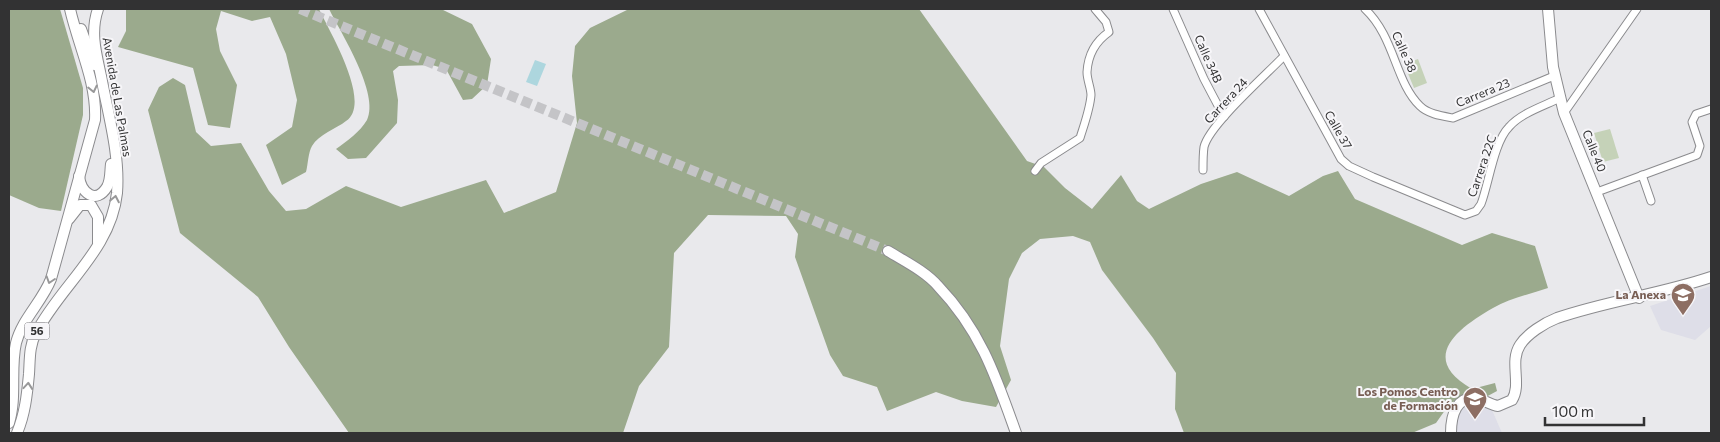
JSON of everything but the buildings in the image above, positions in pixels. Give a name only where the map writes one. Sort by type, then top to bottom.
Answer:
[{"type":"main road","name":"Avenida de Las Palmas","points":[[9,423],[13,401],[16,344],[23,326],[46,290],[79,170],[95,120],[96,103],[94,87],[76,37],[70,9]]},
{"type":"main road","points":[[76,9],[91,58],[101,77]]},
{"type":"main road","name":"Avenida de Las Palmas","points":[[18,433],[25,412],[30,349],[33,339],[98,244],[110,223],[116,196],[118,181],[114,142],[93,36],[98,9]]},
{"type":"main road","name":"Calle 40","points":[[1548,9],[1554,76],[1564,113],[1639,298]]},
{"type":"main road","points":[[79,170],[81,187],[85,193],[93,196],[102,192],[109,181],[114,142]]},
{"type":"main road","points":[[62,233],[76,208],[88,204],[97,212],[98,244]]},
{"type":"main road","points":[[888,251],[937,284],[962,315],[991,363],[1016,433]]},
{"type":"main road","points":[[1451,433],[1454,409],[1466,400],[1479,399],[1498,406],[1508,403],[1513,398],[1516,390],[1515,361],[1519,346],[1528,336],[1555,319],[1639,298],[1711,277]]},
{"type":"street","points":[[1035,171],[1040,163],[1080,138],[1091,96],[1087,73],[1089,61],[1094,47],[1101,37],[1109,32],[1106,22],[1095,9]]},
{"type":"street","name":"Calle 34B","points":[[1173,9],[1204,79],[1224,116]]},
{"type":"street","name":"Calle 37","points":[[1259,9],[1341,159],[1349,166],[1465,215],[1476,211]]},
{"type":"street","name":"Calle 38","points":[[1365,9],[1378,23],[1409,91],[1421,107]]},
{"type":"street","points":[[1564,113],[1637,9]]},
{"type":"street","name":"Carrera 24","points":[[1203,170],[1204,146],[1224,116],[1284,56]]},
{"type":"street","name":"Carrera 23","points":[[1421,107],[1438,115],[1453,118],[1554,76]]},
{"type":"street","name":"Carrera 22C","points":[[1476,211],[1481,204],[1499,145],[1508,128],[1519,118],[1560,98]]},
{"type":"street","points":[[1597,192],[1697,155],[1700,146],[1692,122],[1696,114],[1711,109]]},
{"type":"street","points":[[1642,175],[1651,201]]},
{"type":"shaded area","name":"La Anexa","points":[[1711,286],[1711,326],[1695,340],[1661,330],[1650,306]]},
{"type":"shaded area","name":"Los Pomos Centro de Formación","points":[[1469,404],[1479,404],[1492,410],[1502,433],[1456,433],[1453,430],[1457,411]]},
{"type":"green space","points":[[9,9],[60,9],[83,88],[83,115],[61,211],[39,208],[9,195]]},
{"type":"green space","points":[[126,9],[319,9],[339,49],[352,83],[355,99],[353,112],[346,121],[315,142],[310,152],[306,172],[282,185],[266,145],[292,127],[297,100],[286,54],[270,17],[252,21],[221,11],[216,29],[220,51],[237,85],[230,128],[208,125],[193,68],[118,47],[126,31]]},
{"type":"green space","points":[[329,9],[441,9],[472,24],[491,59],[487,85],[472,99],[463,100],[446,69],[432,65],[399,66],[393,71],[398,100],[397,123],[366,158],[348,159],[336,149],[364,124],[370,109],[364,80],[350,48]]},
{"type":"green space","points":[[629,9],[919,9],[1027,161],[1044,167],[1065,188],[1092,209],[1121,175],[1137,201],[1149,209],[1201,184],[1237,172],[1289,196],[1323,176],[1338,171],[1355,199],[1462,245],[1492,233],[1535,246],[1548,288],[1499,305],[1479,316],[1456,335],[1449,345],[1446,356],[1448,367],[1456,378],[1472,389],[1495,383],[1497,391],[1484,398],[1457,399],[1448,406],[1436,423],[1412,433],[1184,433],[1175,409],[1176,373],[1153,338],[1102,270],[1090,242],[1073,236],[1040,239],[1022,253],[1009,279],[1000,346],[1011,380],[996,407],[962,401],[936,392],[887,411],[877,387],[843,376],[830,355],[795,257],[798,234],[786,216],[708,215],[674,253],[669,347],[639,386],[623,433],[349,433],[289,347],[258,297],[180,233],[148,110],[159,87],[173,78],[185,85],[196,132],[211,146],[241,143],[269,191],[286,211],[306,209],[346,186],[401,207],[486,180],[504,213],[556,192],[577,123],[572,76],[575,46],[590,28]]},
{"type":"green space","points":[[1418,59],[1427,83],[1414,88],[1404,64]]},
{"type":"green space","points":[[1610,129],[1619,158],[1603,162],[1594,133]]},
{"type":"water","points":[[535,60],[546,64],[537,86],[526,82]]},
{"type":"tunnel","points":[[300,9],[888,251]]},
{"type":"place","name":"La Anexa","points":[[1683,316]]},
{"type":"place","name":"Los Pomos Centro de Formación","points":[[1475,420]]}]
